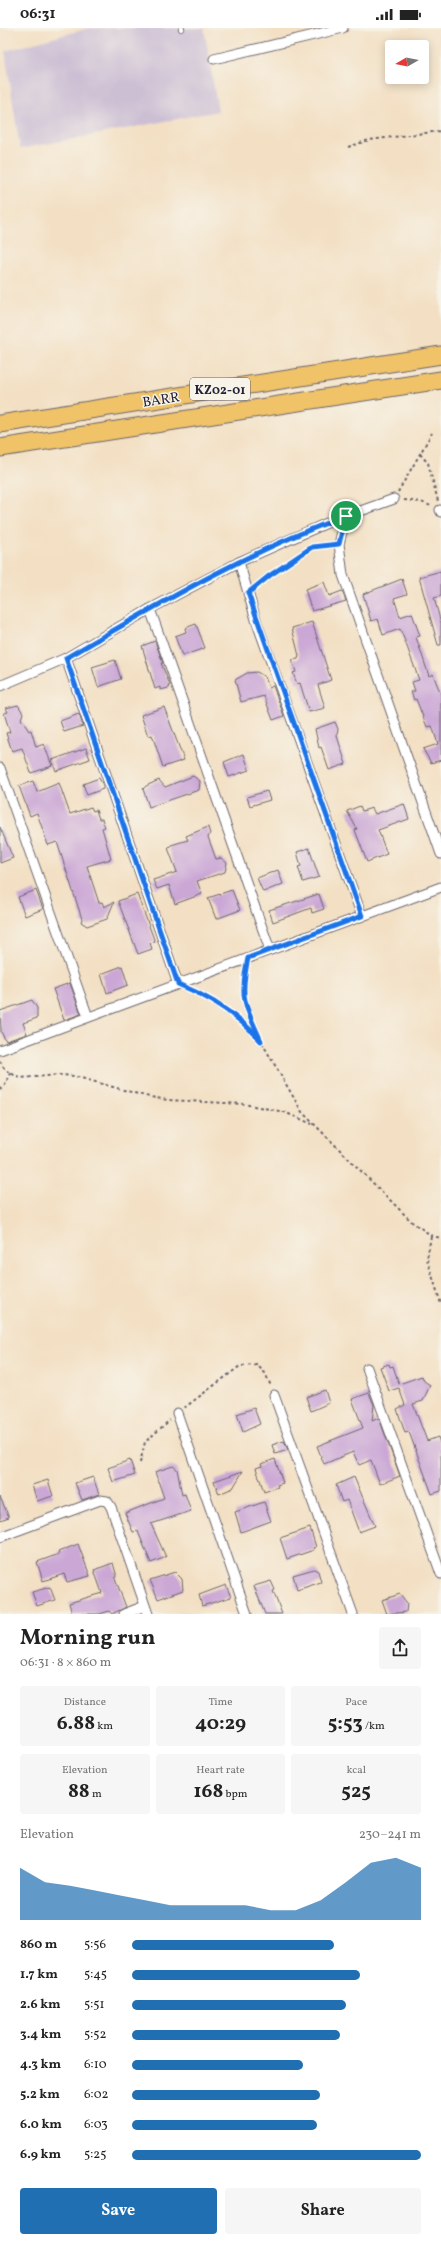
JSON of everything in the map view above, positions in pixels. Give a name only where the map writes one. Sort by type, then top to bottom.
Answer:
[{"type":"highway","name":"BARR","points":[[0,424],[441,355]]},
{"type":"highway","name":"BARR","points":[[0,448],[441,380]]},
{"type":"street","points":[[214,60],[344,28]]},
{"type":"street","points":[[0,686],[66,658],[150,609],[239,562],[346,516],[394,499]]},
{"type":"street","points":[[346,516],[339,544],[343,575],[441,854]]},
{"type":"street","points":[[239,562],[248,593],[362,916]]},
{"type":"street","points":[[150,609],[270,950]]},
{"type":"street","points":[[66,658],[178,984]]},
{"type":"street","points":[[0,768],[88,1017]]},
{"type":"street","points":[[0,1050],[441,886]]},
{"type":"street","points":[[367,1368],[441,1574]]},
{"type":"street","points":[[274,1395],[353,1614]]},
{"type":"street","points":[[177,1414],[246,1614]]},
{"type":"street","points":[[0,1537],[100,1500],[107,1501],[111,1507],[146,1610],[124,1614]]},
{"type":"path","points":[[348,147],[369,140],[441,131]]},
{"type":"path","points":[[432,433],[394,499],[421,502],[441,511]]},
{"type":"path","points":[[420,454],[428,463],[441,511]]},
{"type":"path","points":[[248,593],[269,576],[312,547],[339,544]]},
{"type":"path","points":[[248,958],[243,981],[244,1002],[261,1041],[302,1112],[412,1222],[432,1236],[441,1238]]},
{"type":"path","points":[[178,984],[203,994],[221,1006],[244,1023],[261,1041]]},
{"type":"path","points":[[0,1061],[5,1070],[20,1078],[60,1075],[74,1076],[145,1096],[168,1100],[244,1104],[284,1112],[313,1124]]},
{"type":"path","points":[[0,1090],[5,1085],[11,1073]]},
{"type":"path","points":[[432,1236],[427,1258],[441,1304]]},
{"type":"path","points":[[140,1463],[145,1442],[177,1414],[240,1366],[257,1365],[265,1373],[274,1395]]},
{"type":"shaded area","points":[[89,28],[204,28],[218,111],[20,149],[5,51]]},
{"type":"building","points":[[441,571],[441,596],[434,598],[441,623],[441,645],[438,645],[419,577]]},
{"type":"building","points":[[402,579],[407,594],[394,598],[400,617],[412,613],[420,636],[416,637],[429,676],[433,674],[441,695],[441,760],[431,763],[423,749],[438,744],[432,726],[427,727],[416,699],[414,700],[411,692],[415,691],[412,682],[419,680],[405,641],[400,629],[383,635],[378,619],[371,621],[363,594]]},
{"type":"building","points":[[324,582],[329,596],[342,591],[346,601],[312,611],[305,589]]},
{"type":"building","points":[[312,622],[331,680],[318,685],[325,708],[309,712],[300,683],[297,684],[293,673],[296,672],[292,660],[298,659],[299,656],[292,628]]},
{"type":"building","points":[[196,624],[205,648],[182,656],[175,636],[186,632],[185,628]]},
{"type":"building","points":[[155,641],[163,663],[161,663],[170,685],[169,688],[160,690],[160,687],[155,689],[142,646]]},
{"type":"building","points":[[115,660],[121,679],[98,687],[92,667]]},
{"type":"building","points":[[257,672],[265,677],[269,688],[273,686],[284,716],[273,720],[264,696],[241,702],[235,680],[247,673]]},
{"type":"building","points":[[18,705],[23,713],[21,719],[29,731],[31,730],[36,747],[44,744],[52,766],[31,773],[22,748],[12,751],[6,733],[10,732],[4,713],[8,712],[6,708]]},
{"type":"building","points":[[164,707],[184,760],[163,767],[152,735],[148,736],[141,715]]},
{"type":"building","points":[[79,714],[83,726],[64,732],[60,721]]},
{"type":"building","points":[[335,722],[338,729],[337,736],[346,764],[329,770],[321,747],[319,748],[315,729]]},
{"type":"building","points":[[86,748],[90,759],[56,771],[52,760]]},
{"type":"building","points":[[244,754],[249,770],[229,777],[224,762]]},
{"type":"building","points":[[193,776],[200,781],[199,790],[149,807],[143,789],[146,786],[159,780],[165,787]]},
{"type":"building","points":[[99,778],[103,785],[103,789],[87,795],[83,784]]},
{"type":"building","points":[[33,781],[37,792],[59,783],[70,814],[91,807],[93,811],[96,810],[99,819],[102,819],[105,827],[102,828],[111,859],[87,866],[99,903],[102,902],[104,907],[114,902],[107,919],[87,926],[81,922],[82,919],[57,842],[48,845],[37,813],[30,816],[19,786]]},
{"type":"building","points":[[267,791],[270,800],[250,806],[247,797]]},
{"type":"building","points":[[404,804],[409,819],[378,830],[387,854],[367,862],[355,830],[357,829],[347,811],[360,806],[362,811],[372,808],[375,814]]},
{"type":"building","points":[[0,827],[13,858],[0,863]]},
{"type":"building","points":[[208,827],[210,834],[208,837],[216,859],[221,858],[227,863],[225,872],[197,881],[202,894],[175,904],[169,885],[157,889],[153,880],[177,872],[168,848],[171,845],[188,840],[186,836]]},
{"type":"building","points":[[309,848],[319,877],[303,882],[298,867],[301,866],[297,852]]},
{"type":"building","points":[[278,870],[283,884],[263,892],[257,878]]},
{"type":"building","points":[[36,890],[43,909],[25,916],[18,897]]},
{"type":"building","points":[[232,890],[240,910],[216,919],[208,898]]},
{"type":"building","points":[[137,894],[155,942],[150,943],[152,949],[138,954],[118,901]]},
{"type":"building","points":[[319,894],[324,909],[312,913],[311,908],[273,922],[269,910]]},
{"type":"building","points":[[122,966],[128,985],[107,993],[101,974]]},
{"type":"building","points":[[70,983],[81,1014],[64,1020],[53,989]]},
{"type":"building","points":[[32,1000],[37,1008],[37,1018],[23,1023],[27,1034],[6,1041],[1,1032],[0,1011]]},
{"type":"building","points":[[389,1364],[390,1367],[393,1366],[399,1384],[422,1376],[424,1381],[430,1385],[423,1401],[413,1404],[427,1441],[438,1437],[441,1446],[441,1491],[432,1494],[409,1432],[405,1433],[397,1409],[405,1405],[399,1388],[389,1391],[380,1367]]},
{"type":"building","points":[[325,1390],[329,1403],[311,1411],[306,1397]]},
{"type":"building","points":[[369,1393],[374,1405],[372,1421],[379,1418],[400,1476],[380,1484],[371,1460],[359,1465],[353,1452],[324,1464],[317,1446],[363,1428],[352,1399]]},
{"type":"building","points":[[254,1408],[260,1424],[243,1432],[237,1414]]},
{"type":"building","points":[[284,1441],[288,1450],[275,1454],[272,1445]]},
{"type":"building","points":[[275,1459],[283,1483],[277,1485],[278,1487],[264,1492],[256,1468],[262,1466],[261,1464]]},
{"type":"building","points":[[130,1460],[135,1475],[113,1482],[108,1468]]},
{"type":"building","points":[[173,1466],[177,1469],[182,1495],[185,1494],[191,1511],[151,1524],[166,1557],[151,1563],[138,1531],[133,1532],[125,1513],[164,1498],[155,1472]]},
{"type":"building","points":[[243,1471],[233,1488],[219,1494],[214,1481]]},
{"type":"building","points":[[93,1477],[99,1494],[82,1500],[75,1483]]},
{"type":"building","points":[[354,1477],[375,1526],[359,1532],[347,1500],[342,1502],[336,1485]]},
{"type":"building","points":[[48,1480],[53,1496],[37,1501],[32,1485]]},
{"type":"building","points":[[0,1497],[9,1517],[0,1520]]},
{"type":"building","points":[[264,1502],[271,1521],[241,1532],[235,1512]]},
{"type":"building","points":[[310,1528],[316,1547],[313,1548],[314,1550],[287,1559],[280,1538]]},
{"type":"building","points":[[78,1544],[90,1576],[67,1582],[64,1574],[43,1581],[37,1562],[59,1554],[58,1552]]},
{"type":"building","points":[[113,1563],[117,1577],[115,1578],[126,1607],[112,1614],[109,1611],[100,1614],[72,1614],[69,1603],[102,1593],[94,1570]]},
{"type":"building","points":[[314,1569],[318,1571],[321,1582],[297,1590],[293,1575]]},
{"type":"building","points":[[175,1572],[182,1579],[183,1590],[158,1599],[150,1580]]},
{"type":"building","points":[[271,1581],[275,1590],[273,1591],[282,1614],[265,1614],[254,1586]]},
{"type":"building","points":[[226,1585],[231,1597],[202,1606],[199,1595]]},
{"type":"building","points":[[50,1587],[55,1600],[37,1606],[32,1592]]},
{"type":"building","points":[[400,1594],[407,1603],[406,1612],[387,1614],[382,1600]]},
{"type":"route","points":[[346,516],[339,544],[312,547],[269,576],[248,593],[257,623],[362,916],[248,958],[243,981],[244,1002],[261,1041],[244,1023],[203,994],[178,984],[66,658],[150,609],[239,562],[346,516]]}]
